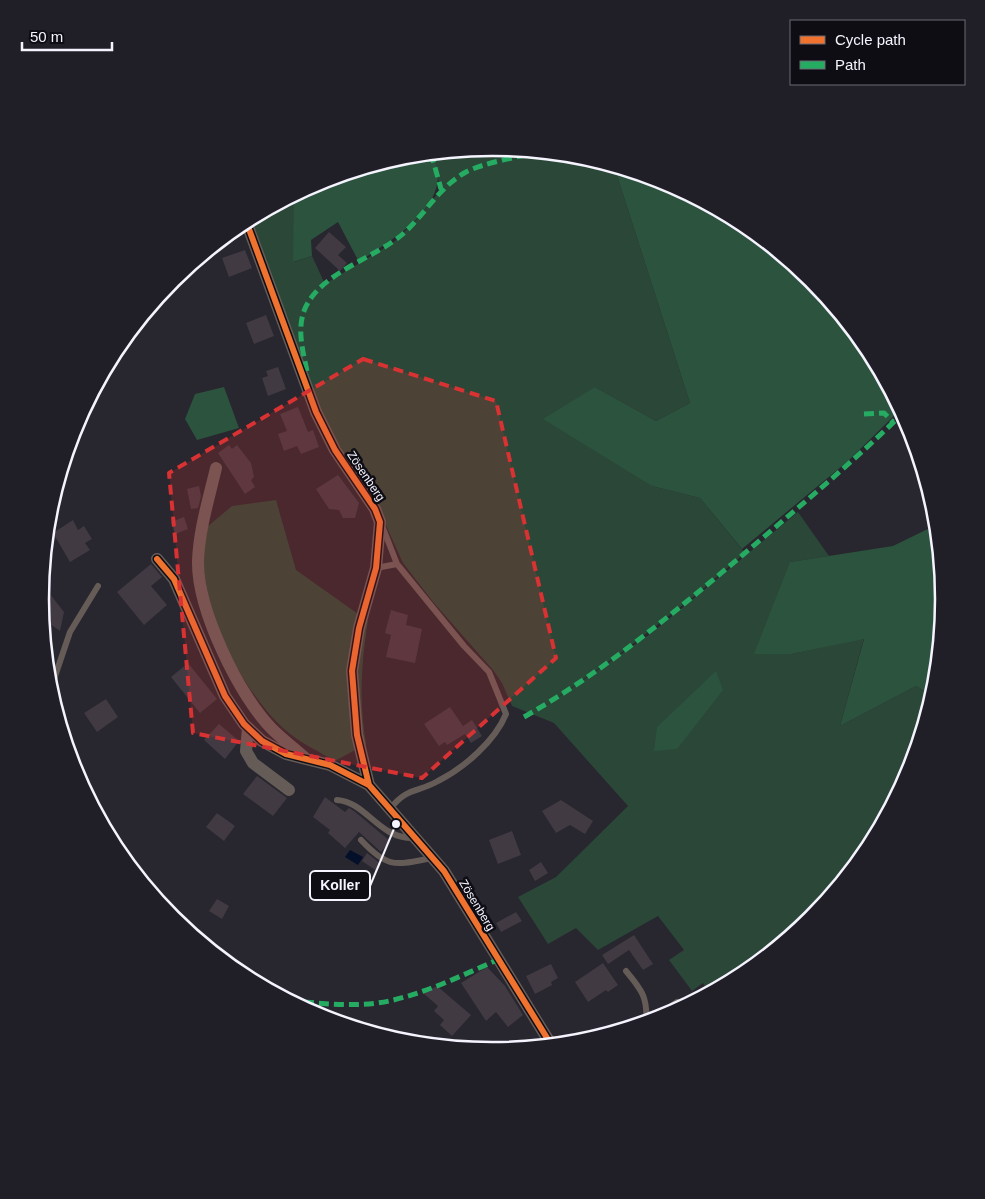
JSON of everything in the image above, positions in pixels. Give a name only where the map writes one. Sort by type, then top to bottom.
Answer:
[{"type":"street","name":"Zösenberg","points":[[249,229],[316,412],[335,450],[375,509],[380,522],[376,568],[359,628],[352,671],[357,735],[369,785]]},
{"type":"street","name":"Zösenberg","points":[[216,468],[202,530],[198,563],[204,602],[238,684],[272,729],[306,759]]},
{"type":"street","name":"Zösenberg","points":[[157,559],[174,579],[225,696],[248,728],[262,741],[286,754],[330,765],[369,785],[444,871],[548,1039]]},
{"type":"street","points":[[248,728],[246,751],[253,763],[290,790]]},
{"type":"lane","name":"Zösenberg","points":[[380,522],[398,564],[464,646],[489,672],[506,714],[502,723],[485,745],[457,769],[438,782],[403,794],[389,810]]},
{"type":"lane","points":[[376,568],[398,564]]},
{"type":"lane","points":[[55,674],[70,632],[98,586]]},
{"type":"lane","points":[[337,800],[348,801],[386,832],[401,838],[414,838]]},
{"type":"lane","points":[[361,840],[377,857],[388,863],[408,863],[432,858]]},
{"type":"lane","points":[[626,971],[641,989],[648,1007],[648,1015]]},
{"type":"highlighted area","points":[[363,359],[496,401],[556,658],[422,778],[193,733],[169,473]]},
{"type":"green space","points":[[463,157],[522,157],[550,160],[579,164],[616,174],[690,403],[656,421],[595,387],[652,486],[700,498],[745,553],[697,594],[625,650],[540,710],[653,632],[798,512],[829,556],[790,562],[791,654],[864,638],[840,726],[916,686],[926,692],[913,742],[890,796],[877,821],[845,870],[806,913],[763,952],[706,988],[703,983],[692,991],[669,960],[684,950],[658,916],[598,950],[576,928],[548,944],[518,897],[556,877],[628,806],[554,723],[512,706],[502,683],[493,670],[434,603],[403,563],[384,521],[324,420],[254,226],[294,203],[294,262],[312,256],[325,284],[394,242],[420,216],[441,189],[433,160]]},
{"type":"green space","points":[[434,160],[438,171],[437,186],[431,200],[422,213],[398,235],[359,262],[338,222],[311,240],[312,256],[293,262],[294,203],[350,179],[406,164]]},
{"type":"green space","points":[[616,174],[662,190],[714,215],[763,247],[785,266],[845,329],[877,378],[895,415],[848,461],[742,549],[700,498],[652,486],[543,419],[595,387],[656,421],[690,403]]},
{"type":"green space","points":[[224,387],[239,428],[197,440],[185,419],[195,394]]},
{"type":"green space","points":[[276,500],[296,570],[368,621],[362,682],[362,713],[366,744],[335,761],[294,737],[260,703],[234,662],[223,640],[208,597],[203,565],[207,527],[232,506]]},
{"type":"green space","points":[[930,528],[936,600],[935,629],[926,692],[916,686],[840,726],[864,639],[791,654],[754,654],[790,562],[893,546]]},
{"type":"green space","points":[[716,671],[723,690],[677,749],[654,751],[657,727]]},
{"type":"water","points":[[350,850],[363,857],[358,865],[345,857]]},
{"type":"building","points":[[329,232],[346,247],[338,255],[347,263],[340,271],[315,248]]},
{"type":"building","points":[[245,250],[252,268],[229,277],[222,258]]},
{"type":"building","points":[[266,315],[274,336],[254,344],[246,323]]},
{"type":"building","points":[[278,367],[286,389],[268,396],[262,378],[268,376],[266,371]]},
{"type":"building","points":[[298,407],[308,432],[313,430],[319,447],[301,454],[297,446],[284,451],[278,434],[287,431],[280,414]]},
{"type":"building","points":[[229,445],[232,449],[237,445],[251,463],[254,477],[251,480],[255,487],[245,494],[218,453]]},
{"type":"building","points":[[338,475],[359,503],[355,518],[343,518],[339,510],[329,509],[316,489]]},
{"type":"building","points":[[199,486],[201,496],[198,508],[191,509],[187,489]]},
{"type":"building","points":[[184,517],[188,529],[175,534],[171,522]]},
{"type":"building","points":[[73,520],[78,530],[84,526],[92,539],[85,543],[90,550],[70,562],[54,535],[54,532]]},
{"type":"building","points":[[151,564],[162,577],[151,586],[167,605],[144,625],[117,592]]},
{"type":"building","points":[[49,593],[64,612],[60,631],[50,624]]},
{"type":"building","points":[[391,610],[408,615],[406,625],[422,629],[415,663],[386,657],[391,635],[385,633]]},
{"type":"building","points":[[188,663],[217,699],[200,713],[171,677]]},
{"type":"building","points":[[106,699],[118,717],[97,732],[84,713]]},
{"type":"building","points":[[450,707],[463,726],[472,720],[482,736],[471,743],[465,734],[447,745],[445,742],[439,746],[424,724]]},
{"type":"building","points":[[219,724],[239,741],[225,759],[204,740]]},
{"type":"building","points":[[257,776],[287,798],[273,816],[243,794]]},
{"type":"building","points":[[325,797],[345,812],[349,808],[354,811],[390,841],[381,852],[359,832],[345,848],[328,833],[330,830],[313,817]]},
{"type":"building","points":[[561,800],[593,821],[585,834],[570,825],[556,833],[542,811]]},
{"type":"building","points":[[217,813],[235,826],[224,841],[206,827]]},
{"type":"building","points":[[512,831],[521,855],[498,864],[489,840]]},
{"type":"building","points":[[367,853],[381,864],[377,871],[362,861]]},
{"type":"building","points":[[541,862],[548,873],[535,881],[529,870]]},
{"type":"building","points":[[217,899],[229,906],[222,919],[209,911]]},
{"type":"building","points":[[516,912],[522,921],[501,932],[496,923]]},
{"type":"building","points":[[634,935],[653,964],[643,970],[629,950],[608,964],[602,955]]},
{"type":"building","points":[[603,963],[618,985],[608,992],[606,990],[588,1002],[575,982]]},
{"type":"building","points":[[551,964],[558,978],[551,982],[552,985],[535,994],[526,976]]},
{"type":"building","points":[[487,967],[505,986],[523,1015],[508,1027],[496,1012],[486,1021],[461,983]]},
{"type":"building","points":[[437,986],[471,1015],[452,1036],[440,1025],[444,1020],[434,1011],[438,1006],[423,993]]},
{"type":"marked path","points":[[307,371],[301,341],[302,318],[311,298],[322,286],[334,276],[404,233],[456,178],[473,169],[517,157]]},
{"type":"marked path","points":[[433,160],[441,189]]},
{"type":"marked path","points":[[864,414],[884,413],[893,422]]},
{"type":"marked path","points":[[524,717],[582,681],[665,619],[826,484],[897,419]]},
{"type":"marked path","points":[[309,1003],[352,1005],[403,998],[497,960]]},
{"type":"cycle path","points":[[249,229],[316,412],[335,450],[375,509],[380,522],[376,568],[359,628],[352,671],[357,735],[369,785],[444,871],[548,1039]]},
{"type":"cycle path","points":[[157,559],[174,579],[225,696],[244,724],[262,741],[286,754],[330,765],[369,785]]},
{"type":"place","name":"Koller","points":[[396,824]]}]
